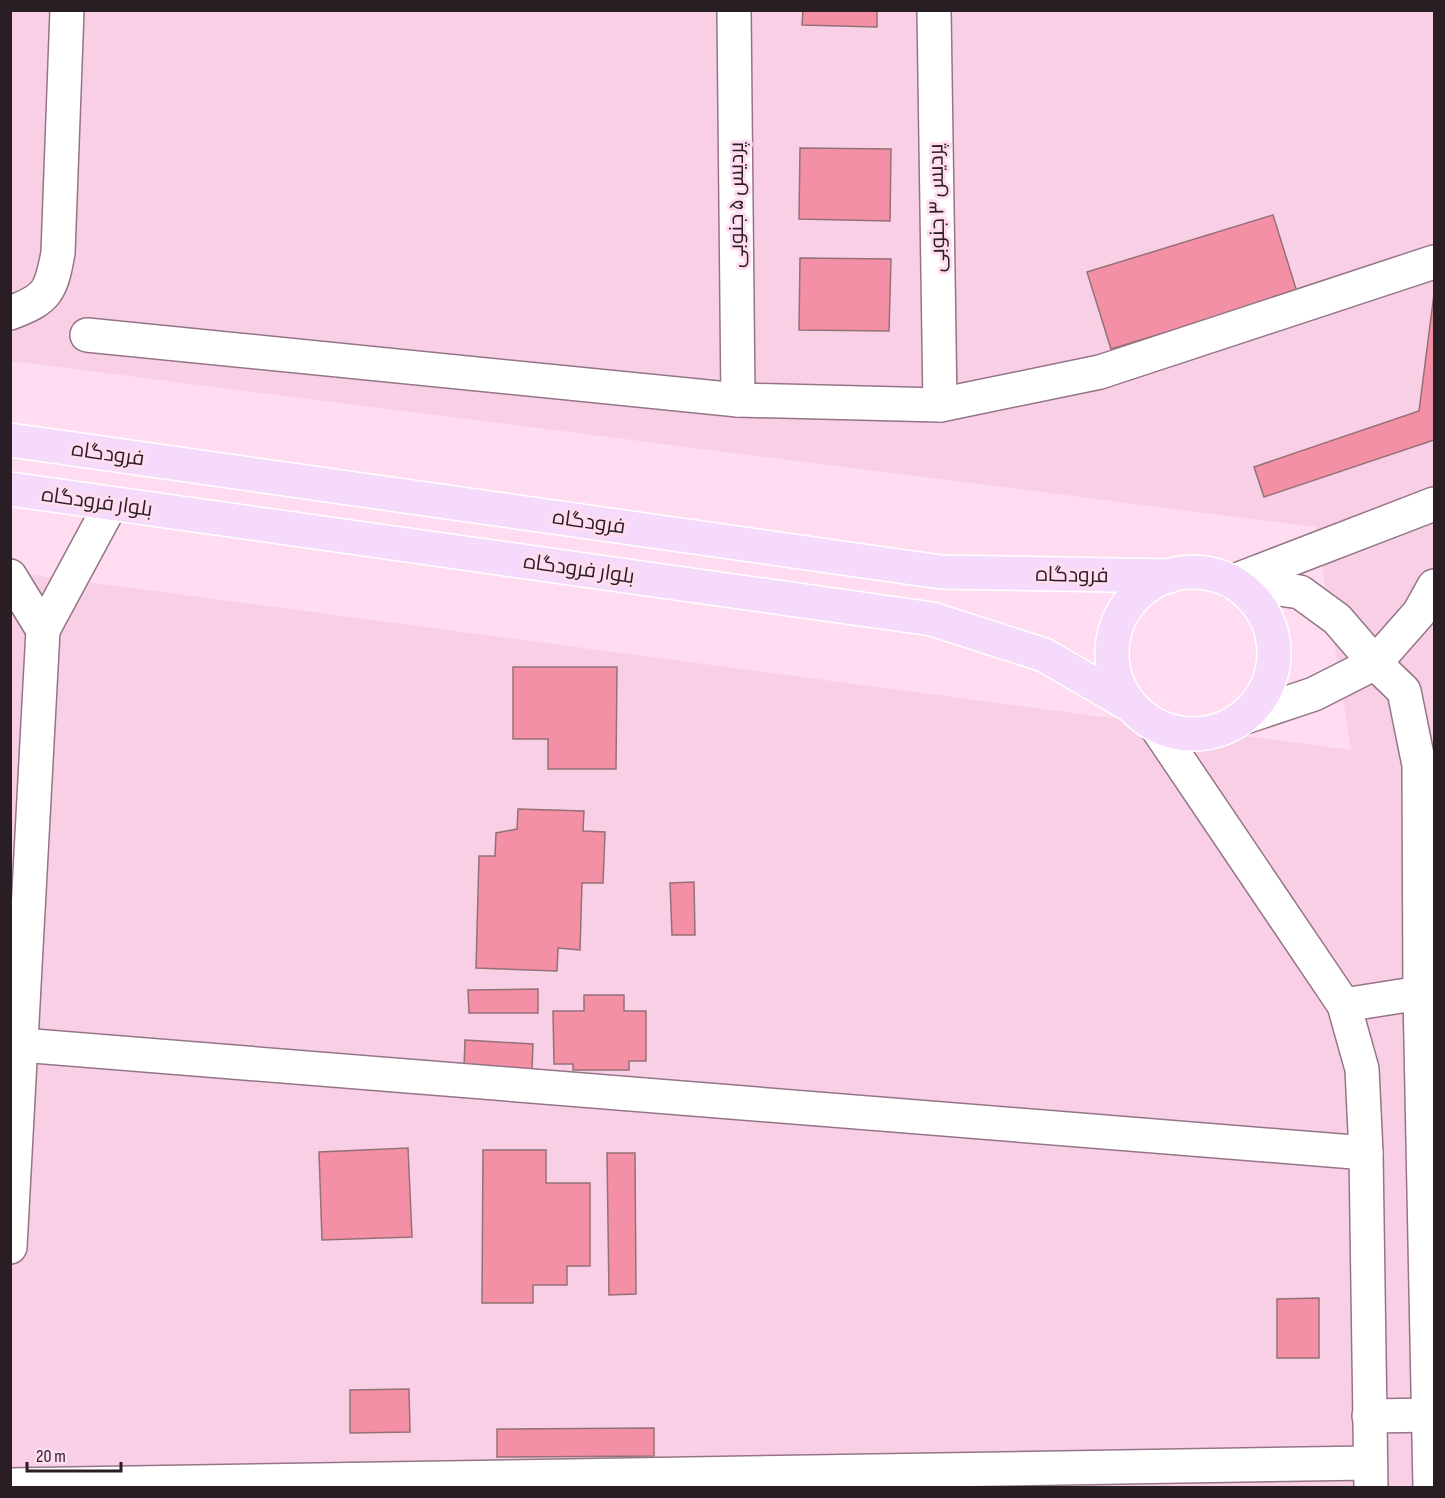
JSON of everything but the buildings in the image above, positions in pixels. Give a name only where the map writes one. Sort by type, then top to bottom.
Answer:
[{"type":"main road","name":"فرودگاه","points":[[10,440],[941,572],[1170,576]]},
{"type":"main road","name":"بلوار فرودگاه","points":[[10,489],[932,619],[1044,655],[1142,715]]},
{"type":"main road","points":[[1202,573],[1232,582],[1254,598],[1268,620],[1275,646],[1273,672],[1263,697],[1245,717],[1224,729],[1201,734],[1177,733],[1142,715],[1117,681],[1112,656],[1115,629],[1128,606],[1146,587],[1170,576],[1202,573]]},
{"type":"street","points":[[10,313],[33,305],[52,286],[58,253],[67,10]]},
{"type":"street","name":"پردیس ۵ جنوبی","points":[[734,10],[738,400]]},
{"type":"street","name":"پردیس ۳ جنوبی","points":[[934,10],[940,405]]},
{"type":"street","points":[[87,335],[738,400],[940,405],[1100,372],[1434,262]]},
{"type":"street","points":[[10,1248],[43,630],[111,504]]},
{"type":"street","points":[[1232,582],[1434,504]]},
{"type":"street","points":[[10,576],[43,630]]},
{"type":"street","points":[[1232,582],[1300,592],[1336,619],[1375,663],[1404,691],[1419,765],[1427,944],[1420,993],[1432,1415],[1430,1488]]},
{"type":"street","points":[[1245,717],[1314,694],[1375,663],[1419,613],[1434,586]]},
{"type":"street","points":[[10,1485],[1371,1475],[1366,1153],[1362,1069],[1344,1005],[1142,715]]},
{"type":"street","points":[[1344,1005],[1420,993]]},
{"type":"street","points":[[21,1045],[1366,1153]]},
{"type":"street","points":[[1369,1416],[1432,1415]]},
{"type":"shaded area","points":[[11,11],[1434,11],[1434,1487],[11,1487],[11,572],[1351,750],[1316,527],[11,361]]}]
